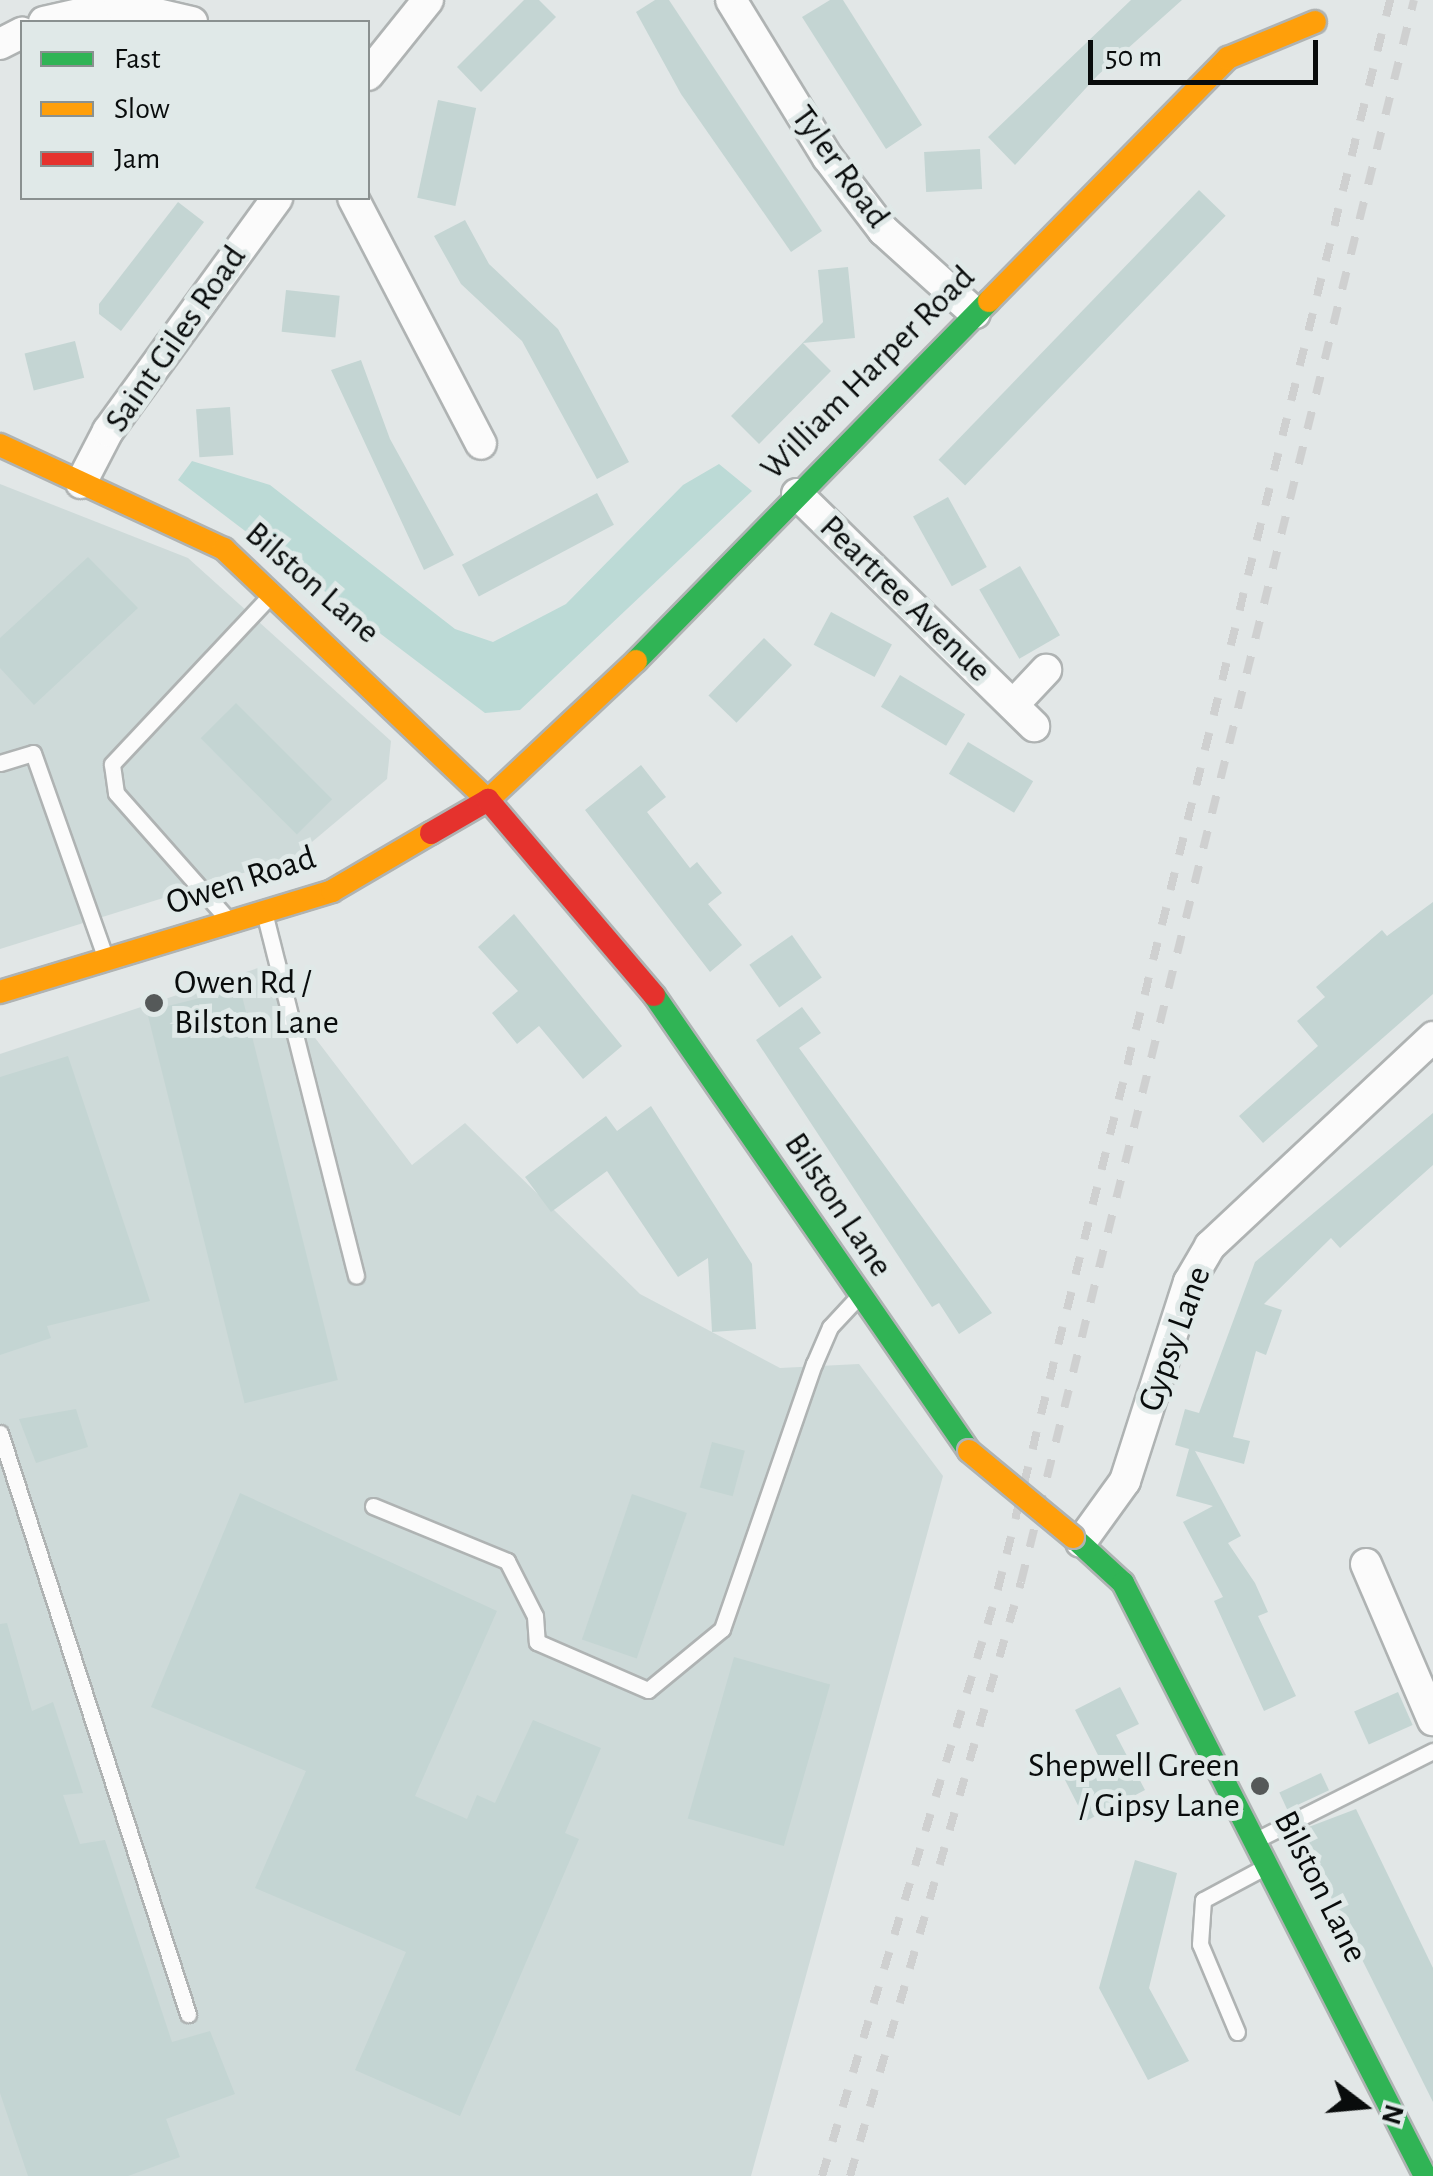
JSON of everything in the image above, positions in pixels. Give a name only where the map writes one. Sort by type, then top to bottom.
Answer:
[{"type":"main road","name":"William Harper Road","points":[[488,800],[556,742],[1228,58],[1315,22]]},
{"type":"main road","name":"Bilston Lane","points":[[0,444],[224,549],[488,800],[649,988],[858,1297],[968,1451],[1123,1583],[1257,1839],[1425,2176]]},
{"type":"main road","name":"Owen Road","points":[[0,992],[332,891],[488,800]]},
{"type":"street","points":[[370,72],[428,0]]},
{"type":"street","name":"Tyler Road","points":[[731,0],[828,158],[883,230],[975,313]]},
{"type":"street","points":[[53,20],[120,5],[184,20]]},
{"type":"street","name":"Saint Giles Road","points":[[81,484],[108,431],[276,200]]},
{"type":"street","points":[[354,200],[482,444]]},
{"type":"street","name":"Peartree Avenue","points":[[797,494],[1024,715],[1046,670]]},
{"type":"street","name":"Gypsy Lane","points":[[1077,1540],[1125,1481],[1189,1282],[1210,1246],[1433,1036]]},
{"type":"street","points":[[1366,1564],[1433,1720]]},
{"type":"lane","points":[[231,922],[116,793],[112,764],[271,594]]},
{"type":"lane","points":[[0,763],[33,753],[106,960]]},
{"type":"lane","points":[[264,912],[356,1276]]},
{"type":"lane","points":[[373,1506],[507,1561],[535,1616],[537,1642],[648,1690],[722,1629],[814,1364],[830,1326],[858,1297]]},
{"type":"lane","points":[[0,1433],[188,2014]]},
{"type":"lane","points":[[1257,1839],[1433,1750]]},
{"type":"lane","points":[[1237,2032],[1200,1944],[1202,1900],[1270,1865]]},
{"type":"shaded area","points":[[192,461],[270,485],[455,629],[493,642],[566,604],[683,485],[719,464],[752,491],[520,710],[485,713],[178,480]]},
{"type":"shaded area","points":[[0,484],[188,558],[391,741],[387,779],[294,857],[0,949]]},
{"type":"shaded area","points":[[261,967],[412,1165],[465,1123],[640,1294],[780,1368],[859,1364],[943,1476],[751,2176],[0,2176],[0,1054]]},
{"type":"building","points":[[524,0],[539,0],[556,17],[481,92],[457,67]]},
{"type":"building","points":[[655,0],[669,0],[822,231],[791,252],[681,94],[636,12]]},
{"type":"building","points":[[830,0],[843,0],[922,125],[886,149],[802,17]]},
{"type":"building","points":[[1131,0],[1182,0],[1098,75],[1015,165],[988,137]]},
{"type":"building","points":[[438,100],[476,108],[455,206],[417,198]]},
{"type":"building","points":[[980,149],[982,189],[926,192],[924,152]]},
{"type":"building","points":[[1199,190],[1226,216],[965,485],[939,460]]},
{"type":"building","points":[[178,202],[204,222],[121,331],[99,314],[99,304]]},
{"type":"building","points":[[465,220],[489,264],[558,329],[629,462],[597,479],[522,341],[461,284],[434,236]]},
{"type":"building","points":[[848,267],[855,338],[803,343],[831,371],[759,444],[731,416],[823,322],[818,270]]},
{"type":"building","points":[[286,290],[340,296],[335,337],[282,332]]},
{"type":"building","points":[[75,341],[84,378],[34,390],[25,354]]},
{"type":"building","points":[[361,360],[390,439],[454,555],[424,570],[331,370]]},
{"type":"building","points":[[230,407],[233,455],[199,457],[196,409]]},
{"type":"building","points":[[597,493],[614,525],[479,597],[462,565]]},
{"type":"building","points":[[948,497],[987,567],[952,586],[913,516]]},
{"type":"building","points":[[88,557],[138,608],[34,705],[0,668],[0,638]]},
{"type":"building","points":[[1020,566],[1060,635],[1019,659],[979,590]]},
{"type":"building","points":[[831,612],[892,644],[875,677],[814,645]]},
{"type":"building","points":[[764,638],[792,665],[736,723],[708,696]]},
{"type":"building","points":[[900,675],[965,714],[946,746],[881,707]]},
{"type":"building","points":[[236,703],[332,799],[297,835],[201,738]]},
{"type":"building","points":[[968,742],[1033,781],[1014,813],[949,774]]},
{"type":"building","points":[[641,765],[666,797],[647,812],[690,868],[697,862],[722,893],[708,904],[742,945],[710,972],[585,810]]},
{"type":"building","points":[[1433,902],[1433,994],[1263,1143],[1239,1116],[1318,1046],[1297,1021],[1325,997],[1316,987],[1382,930],[1387,936]]},
{"type":"building","points":[[514,914],[622,1046],[583,1079],[539,1026],[517,1044],[492,1013],[518,991],[478,947]]},
{"type":"building","points":[[792,935],[822,978],[779,1007],[749,965]]},
{"type":"building","points":[[240,988],[338,1380],[245,1403],[147,1011]]},
{"type":"building","points":[[802,1007],[821,1033],[799,1048],[992,1313],[959,1334],[939,1303],[932,1307],[756,1040]]},
{"type":"building","points":[[68,1056],[150,1301],[47,1326],[51,1338],[0,1355],[0,1077]]},
{"type":"building","points":[[651,1106],[752,1264],[756,1329],[712,1332],[708,1258],[678,1277],[607,1171],[551,1212],[525,1177],[606,1116],[617,1131]]},
{"type":"building","points":[[1433,1113],[1433,1165],[1340,1248],[1331,1238],[1264,1304],[1282,1310],[1266,1355],[1256,1351],[1233,1437],[1250,1441],[1244,1464],[1195,1451],[1241,1536],[1228,1543],[1255,1583],[1268,1612],[1258,1616],[1296,1696],[1264,1711],[1214,1601],[1223,1597],[1183,1522],[1213,1506],[1176,1496],[1189,1449],[1175,1445],[1185,1409],[1199,1413],[1255,1262]]},
{"type":"building","points":[[76,1409],[88,1447],[36,1463],[19,1419]]},
{"type":"building","points":[[712,1442],[745,1451],[733,1496],[700,1487]]},
{"type":"building","points":[[240,1493],[497,1611],[415,1796],[467,1819],[477,1795],[495,1803],[533,1720],[601,1748],[565,1833],[579,1839],[460,2116],[355,2070],[406,1952],[255,1888],[306,1771],[151,1707]]},
{"type":"building","points":[[632,1494],[687,1513],[637,1658],[582,1640]]},
{"type":"building","points":[[7,1623],[32,1711],[53,1702],[83,1793],[63,1795],[80,1844],[105,1840],[172,2042],[210,2031],[235,2094],[166,2119],[180,2157],[128,2176],[28,2176],[0,2093],[0,1624]]},
{"type":"building","points":[[734,1657],[830,1685],[784,1846],[688,1818]]},
{"type":"building","points":[[1120,1687],[1139,1724],[1116,1735],[1145,1790],[1086,1821],[1064,1778],[1100,1759],[1075,1710]]},
{"type":"building","points":[[1398,1692],[1413,1725],[1369,1744],[1354,1712]]},
{"type":"building","points":[[1321,1773],[1329,1790],[1287,1810],[1279,1792]]},
{"type":"building","points":[[1356,1809],[1433,1968],[1433,2102],[1298,1831]]},
{"type":"building","points":[[1135,1860],[1177,1873],[1149,1988],[1189,2061],[1148,2080],[1099,1988]]},
{"type":"railway","points":[[822,2176],[998,1589],[1390,0]]},
{"type":"railway","points":[[850,2176],[1021,1582],[1414,0]]},
{"type":"traffic: fast","points":[[636,661],[989,301]]},
{"type":"traffic: fast","points":[[654,995],[969,1451]]},
{"type":"traffic: fast","points":[[1073,1537],[1123,1583],[1425,2176]]},
{"type":"traffic: slow","points":[[989,301],[1228,58],[1315,22]]},
{"type":"traffic: slow","points":[[0,445],[224,549],[488,800],[636,661]]},
{"type":"traffic: slow","points":[[0,992],[332,891],[431,833]]},
{"type":"traffic: slow","points":[[969,1451],[1073,1537]]},
{"type":"traffic: jam","points":[[431,833],[488,800],[654,995]]},
{"type":"place","name":"Owen Rd / Bilston Lane","points":[[154,1003]]},
{"type":"place","name":"Shepwell Green / Gipsy Lane","points":[[1260,1786]]}]
